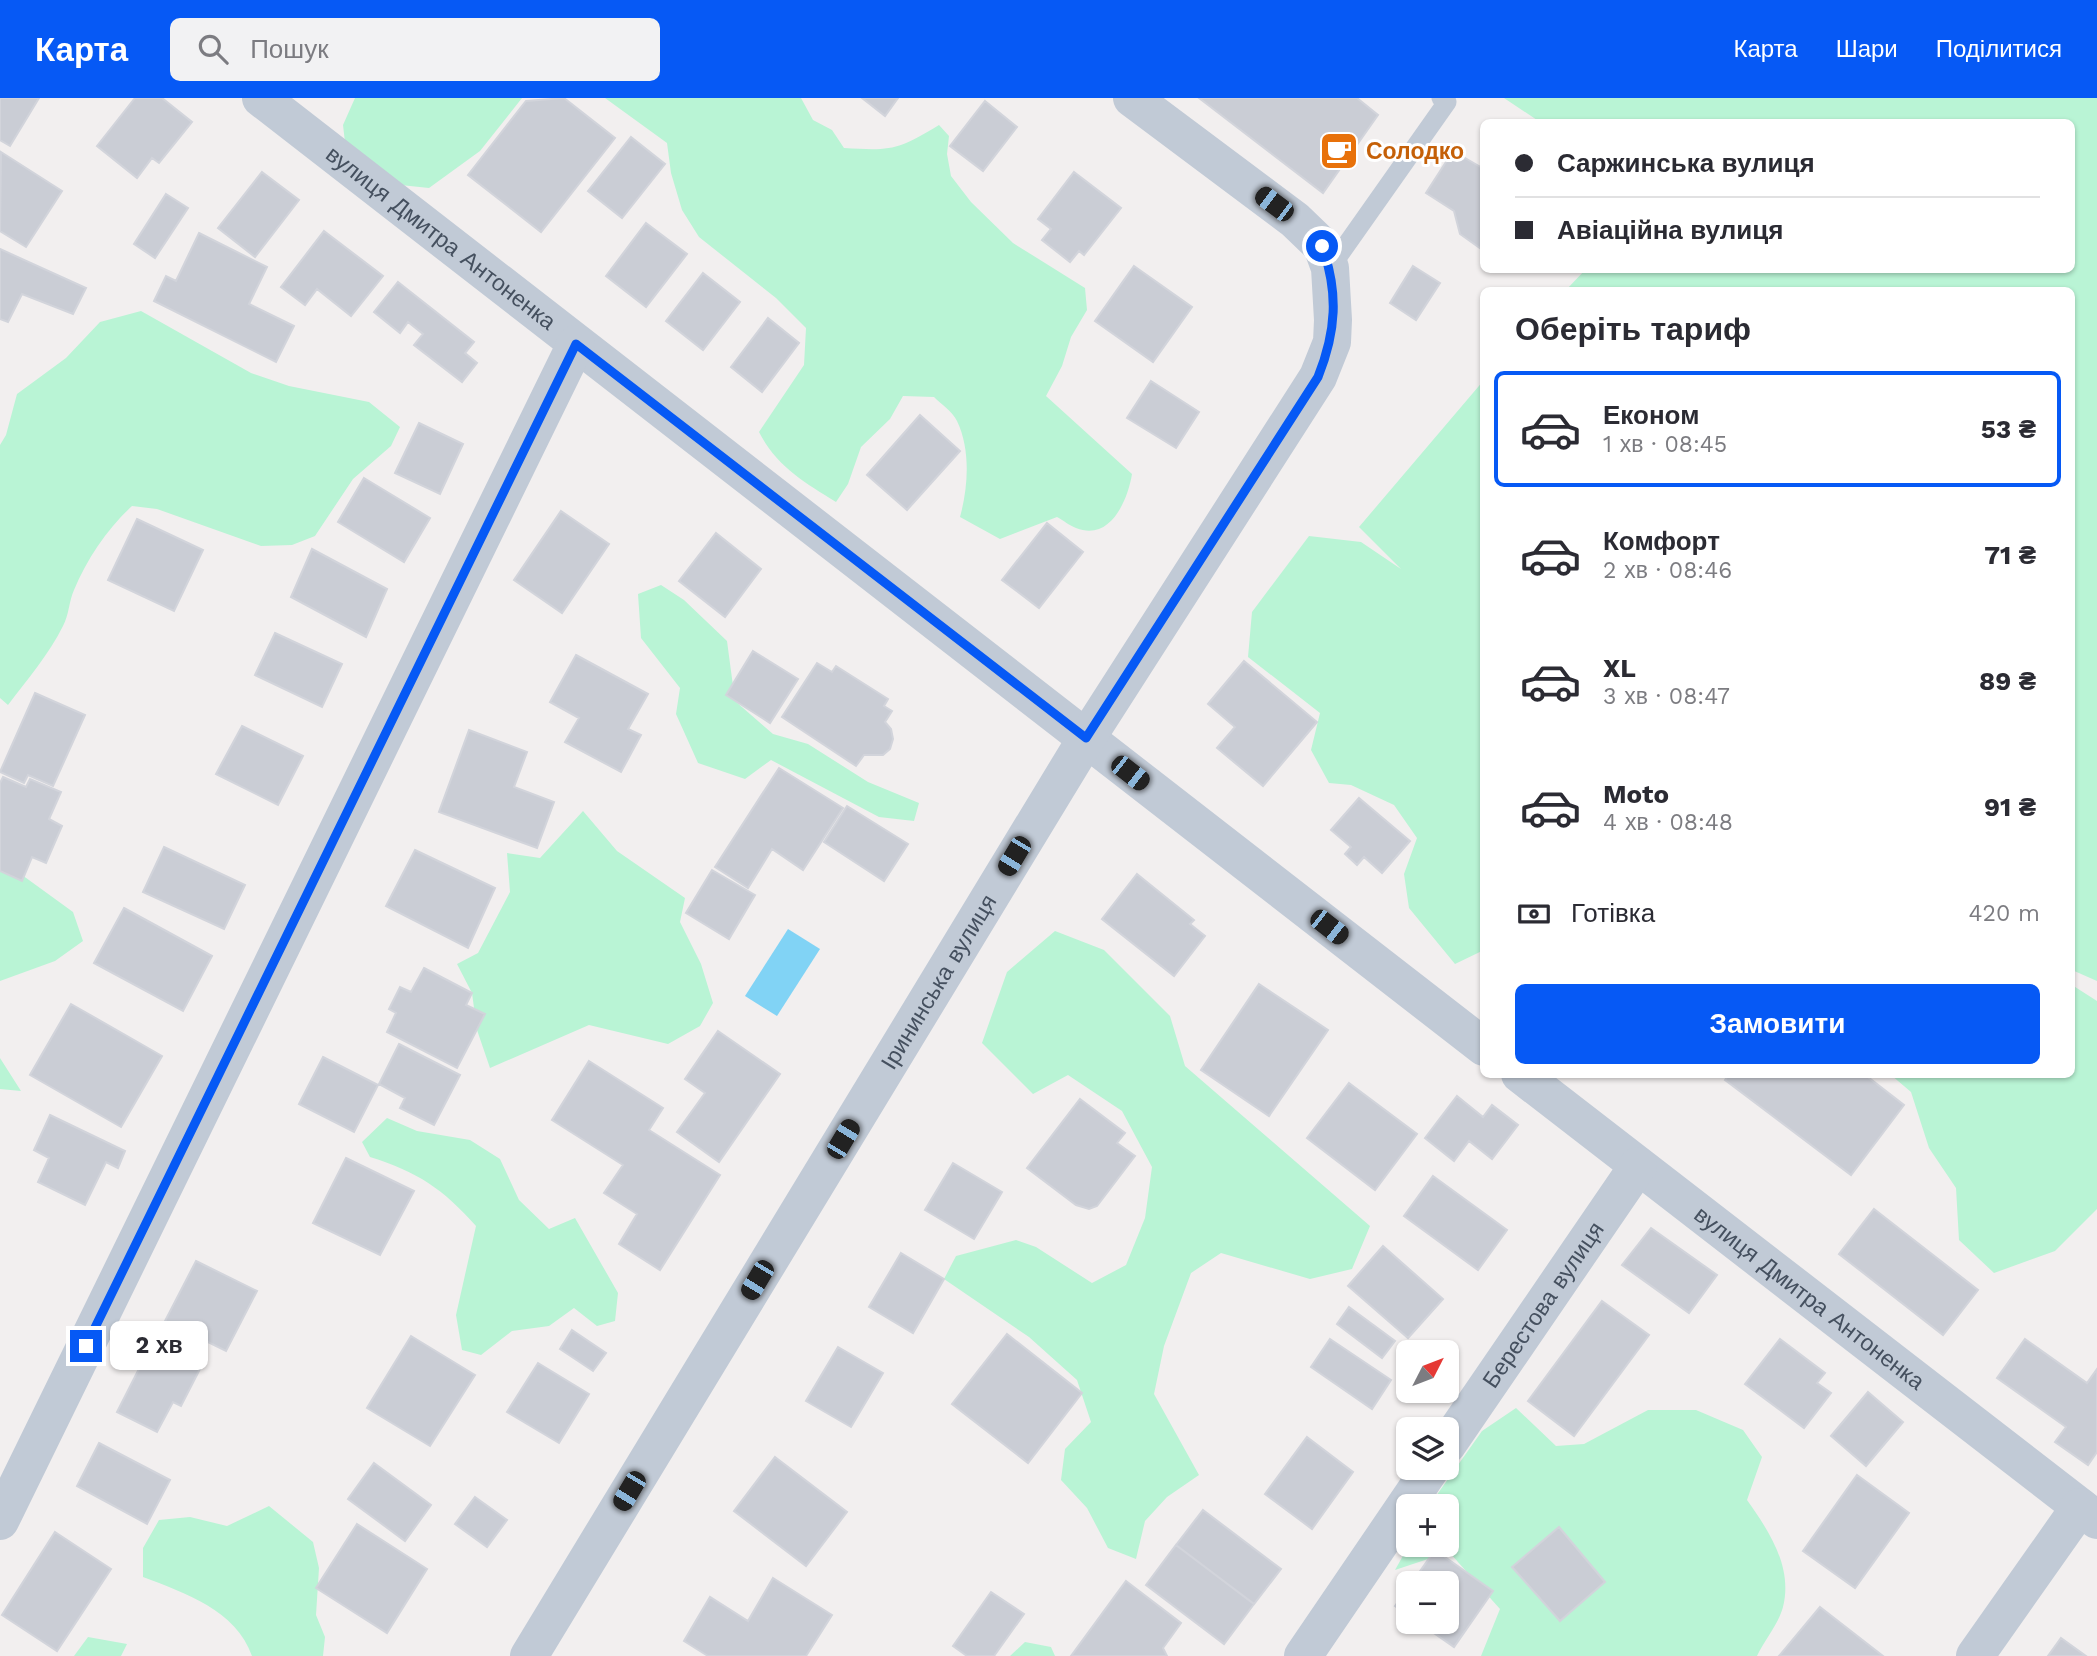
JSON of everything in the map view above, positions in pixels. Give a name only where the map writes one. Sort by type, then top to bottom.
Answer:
[{"type":"street","name":"вулиця Дмитра Антоненка","points":[[261,98],[1480,1043]]},
{"type":"street","points":[[1132,98],[1295,220],[1322,246],[1330,268]]},
{"type":"street","name":"Ірининська вулиця","points":[[529,1656],[1086,738],[1318,377],[1332,342],[1330,268]]},
{"type":"street","points":[[0,1521],[576,344]]},
{"type":"street","name":"вулиця Дмитра Антоненка","points":[[1525,1078],[2088,1514]]},
{"type":"street","name":"Берестова вулиця","points":[[1459,1427],[1638,1166]]},
{"type":"street","points":[[1303,1656],[1423,1480]]},
{"type":"street","points":[[1975,1656],[2088,1514]]},
{"type":"lane","points":[[1330,268],[1447,102],[1441,98]]},
{"type":"green space","points":[[355,98],[522,98],[480,151],[429,188],[391,184],[346,151],[343,125]]},
{"type":"green space","points":[[605,98],[801,98],[813,120],[832,130],[844,148],[894,147],[914,140],[939,125],[949,136],[947,154],[951,176],[971,202],[1013,243],[1085,288],[1087,310],[1071,337],[1062,366],[1046,396],[1132,474],[1116,516],[1099,529],[1088,531],[1074,527],[1057,517],[1000,539],[960,517],[966,482],[964,444],[955,418],[934,397],[903,396],[890,419],[861,447],[848,484],[836,502],[792,473],[774,455],[759,432],[804,365],[806,328],[776,298],[699,237],[682,210],[671,173],[667,143]]},
{"type":"green space","points":[[1504,98],[2097,98],[2097,981],[2075,971],[2075,287],[1569,287],[1582,273],[2075,273],[2075,119],[1536,119]]},
{"type":"green space","points":[[141,311],[251,373],[289,386],[369,402],[400,427],[391,446],[353,479],[315,536],[292,545],[261,546],[157,509],[132,506],[114,524],[91,556],[74,590],[65,622],[37,667],[8,705],[0,698],[0,445],[6,435],[17,394],[66,358],[100,322]]},
{"type":"green space","points":[[1480,385],[1480,952],[1455,964],[1409,908],[1404,874],[1417,838],[1394,805],[1351,785],[1329,783],[1311,750],[1320,713],[1248,657],[1252,612],[1309,536],[1361,542],[1401,569],[1359,527]]},
{"type":"green space","points":[[661,585],[684,600],[727,641],[735,701],[773,734],[808,744],[868,782],[919,803],[914,821],[879,817],[771,760],[745,779],[698,763],[676,714],[680,688],[641,638],[638,594]]},
{"type":"green space","points":[[583,811],[617,851],[685,898],[680,922],[701,964],[713,1003],[700,1026],[668,1044],[589,1025],[490,1068],[477,1030],[472,993],[457,964],[478,953],[510,892],[507,853],[540,858]]},
{"type":"green space","points":[[0,859],[73,912],[83,941],[55,961],[0,981]]},
{"type":"green space","points":[[1055,931],[1104,950],[1170,1016],[1185,1066],[1370,1226],[1352,1269],[1310,1279],[1221,1253],[1191,1273],[1164,1346],[1154,1394],[1199,1475],[1167,1497],[1145,1521],[1136,1559],[1108,1548],[1087,1508],[1061,1480],[1065,1449],[1091,1422],[1077,1380],[1029,1337],[944,1279],[956,1256],[1016,1240],[1036,1247],[1092,1283],[1126,1265],[1145,1218],[1152,1167],[1122,1111],[1068,1075],[1033,1094],[982,1043],[1007,972]]},
{"type":"green space","points":[[2075,987],[2097,1001],[2097,1209],[2055,1251],[1994,1273],[1959,1240],[1956,1188],[1929,1148],[1911,1092],[1895,1078],[2075,1078]]},
{"type":"green space","points":[[0,1058],[21,1091],[0,1089]]},
{"type":"green space","points":[[387,1118],[417,1131],[470,1140],[500,1159],[519,1200],[549,1229],[575,1218],[618,1293],[615,1321],[597,1326],[574,1308],[549,1326],[512,1331],[481,1355],[462,1350],[456,1315],[476,1226],[429,1183],[370,1157],[362,1142]]},
{"type":"green space","points":[[1516,1408],[1556,1446],[1584,1444],[1648,1410],[1696,1410],[1743,1430],[1762,1457],[1747,1500],[1771,1537],[1785,1578],[1781,1614],[1757,1656],[1481,1656],[1500,1609],[1453,1557],[1459,1557],[1459,1494],[1437,1494],[1447,1480],[1459,1480],[1459,1464],[1482,1431]]},
{"type":"green space","points":[[269,1506],[313,1542],[319,1568],[316,1615],[325,1637],[323,1656],[252,1656],[234,1626],[222,1615],[192,1597],[143,1577],[143,1548],[159,1520],[190,1517],[227,1526]]},
{"type":"green space","points":[[1402,1557],[1434,1557],[1395,1570]]},
{"type":"green space","points":[[88,1637],[127,1644],[121,1656],[74,1656]]},
{"type":"green space","points":[[1025,1642],[1051,1647],[1055,1656],[1010,1656]]},
{"type":"water","points":[[788,929],[820,949],[777,1016],[745,996]]},
{"type":"building","points":[[0,98],[39,98],[10,146],[0,140]]},
{"type":"building","points":[[135,98],[162,98],[192,122],[159,163],[152,158],[137,178],[97,146]]},
{"type":"building","points":[[564,98],[615,138],[541,232],[468,175],[526,101]]},
{"type":"building","points":[[862,98],[898,98],[885,116]]},
{"type":"building","points":[[1199,98],[1357,98],[1378,115],[1323,193]]},
{"type":"building","points":[[985,101],[1017,127],[983,171],[950,146]]},
{"type":"building","points":[[631,137],[665,164],[622,218],[588,191]]},
{"type":"building","points":[[1453,151],[1480,167],[1480,248],[1460,234],[1454,211],[1426,193]]},
{"type":"building","points":[[1,152],[62,191],[26,247],[0,231]]},
{"type":"building","points":[[262,172],[299,200],[255,257],[218,228]]},
{"type":"building","points":[[1074,172],[1121,208],[1084,255],[1079,251],[1070,262],[1042,240],[1051,229],[1038,219]]},
{"type":"building","points":[[166,194],[188,208],[155,258],[134,244]]},
{"type":"building","points":[[646,223],[687,254],[646,307],[606,276]]},
{"type":"building","points":[[324,231],[383,276],[351,316],[317,289],[305,305],[281,287]]},
{"type":"building","points":[[199,233],[267,267],[249,304],[294,326],[276,362],[154,301],[166,276],[176,281]]},
{"type":"building","points":[[0,249],[86,288],[73,314],[22,294],[8,322],[0,319]]},
{"type":"building","points":[[1134,266],[1192,307],[1153,362],[1095,321]]},
{"type":"building","points":[[1413,266],[1440,283],[1416,320],[1390,303]]},
{"type":"building","points":[[703,273],[740,302],[703,350],[666,321]]},
{"type":"building","points":[[398,282],[474,342],[465,353],[477,363],[462,382],[414,345],[423,334],[408,322],[400,333],[374,312]]},
{"type":"building","points":[[768,318],[799,343],[762,392],[731,367]]},
{"type":"building","points":[[1151,381],[1199,412],[1176,448],[1127,418]]},
{"type":"building","points":[[920,415],[960,451],[907,510],[867,475]]},
{"type":"building","points":[[419,423],[463,444],[440,494],[395,473]]},
{"type":"building","points":[[364,478],[430,518],[404,562],[338,522]]},
{"type":"building","points":[[561,511],[609,544],[562,613],[514,580]]},
{"type":"building","points":[[137,519],[203,550],[174,611],[108,580]]},
{"type":"building","points":[[1047,523],[1083,552],[1039,608],[1002,580]]},
{"type":"building","points":[[716,533],[761,569],[725,617],[679,581]]},
{"type":"building","points":[[312,549],[387,589],[366,637],[291,597]]},
{"type":"building","points":[[275,633],[342,664],[322,707],[255,675]]},
{"type":"building","points":[[753,651],[798,679],[770,723],[726,695]]},
{"type":"building","points":[[576,655],[648,694],[628,729],[641,735],[621,772],[565,742],[579,718],[550,702]]},
{"type":"building","points":[[1244,661],[1317,722],[1263,786],[1217,748],[1235,727],[1208,704]]},
{"type":"building","points":[[817,663],[832,672],[836,666],[888,699],[884,706],[892,711],[885,722],[891,729],[893,739],[890,749],[883,755],[864,755],[856,766],[782,717]]},
{"type":"building","points":[[35,693],[85,715],[53,786],[28,775],[24,783],[0,772]]},
{"type":"building","points":[[242,726],[303,756],[278,805],[216,774]]},
{"type":"building","points":[[469,730],[527,752],[514,787],[554,802],[537,848],[439,812]]},
{"type":"building","points":[[779,768],[843,808],[803,870],[772,849],[748,888],[715,867]]},
{"type":"building","points":[[3,777],[26,787],[30,779],[61,792],[49,819],[62,826],[46,863],[32,857],[22,881],[0,871],[0,783]]},
{"type":"building","points":[[1359,798],[1410,841],[1382,873],[1364,857],[1357,865],[1345,854],[1351,847],[1331,830]]},
{"type":"building","points":[[847,806],[908,844],[884,881],[824,842]]},
{"type":"building","points":[[164,847],[245,885],[224,929],[143,892]]},
{"type":"building","points":[[415,850],[495,888],[468,948],[386,906]]},
{"type":"building","points":[[712,870],[755,895],[729,939],[686,913]]},
{"type":"building","points":[[1137,874],[1194,920],[1190,924],[1205,936],[1174,976],[1102,919]]},
{"type":"building","points":[[124,908],[212,956],[183,1011],[94,963]]},
{"type":"building","points":[[424,968],[472,993],[466,1005],[485,1014],[457,1068],[387,1032],[396,1013],[389,1009],[400,987],[411,992]]},
{"type":"building","points":[[1259,984],[1328,1030],[1269,1116],[1201,1070]]},
{"type":"building","points":[[71,1004],[162,1056],[121,1127],[30,1075]]},
{"type":"building","points":[[718,1031],[780,1074],[719,1162],[677,1132],[705,1093],[685,1079]]},
{"type":"building","points":[[399,1044],[460,1075],[434,1125],[400,1108],[405,1098],[379,1084]]},
{"type":"building","points":[[323,1057],[378,1085],[354,1132],[299,1104]]},
{"type":"building","points":[[589,1061],[663,1108],[649,1130],[720,1175],[660,1270],[619,1244],[637,1214],[604,1193],[623,1165],[552,1120]]},
{"type":"building","points":[[1869,1078],[1904,1105],[1851,1175],[1725,1080]]},
{"type":"building","points":[[1349,1083],[1417,1134],[1375,1190],[1307,1138]]},
{"type":"building","points":[[1457,1096],[1483,1117],[1492,1105],[1518,1125],[1492,1159],[1469,1141],[1454,1161],[1425,1138]]},
{"type":"building","points":[[1080,1099],[1125,1133],[1117,1143],[1135,1156],[1097,1206],[1089,1209],[1076,1205],[1027,1168]]},
{"type":"building","points":[[50,1115],[125,1151],[118,1168],[106,1162],[85,1205],[38,1182],[49,1158],[34,1150]]},
{"type":"building","points":[[346,1158],[414,1191],[380,1255],[313,1223]]},
{"type":"building","points":[[953,1163],[1002,1192],[974,1239],[925,1210]]},
{"type":"building","points":[[1433,1176],[1507,1230],[1478,1270],[1404,1216]]},
{"type":"building","points":[[1874,1209],[1978,1290],[1943,1335],[1839,1254]]},
{"type":"building","points":[[1651,1228],[1717,1275],[1689,1313],[1622,1265]]},
{"type":"building","points":[[1383,1246],[1443,1299],[1408,1338],[1348,1286]]},
{"type":"building","points":[[901,1253],[944,1279],[913,1333],[869,1307]]},
{"type":"building","points":[[196,1261],[257,1291],[226,1351],[165,1321]]},
{"type":"building","points":[[1602,1301],[1649,1335],[1574,1436],[1528,1401]]},
{"type":"building","points":[[1349,1307],[1395,1341],[1382,1358],[1337,1324]]},
{"type":"building","points":[[572,1330],[606,1353],[593,1371],[560,1349]]},
{"type":"building","points":[[1007,1334],[1082,1393],[1028,1463],[952,1404]]},
{"type":"building","points":[[411,1336],[475,1375],[430,1446],[367,1408]]},
{"type":"building","points":[[1330,1339],[1391,1380],[1372,1409],[1311,1367]]},
{"type":"building","points":[[1780,1339],[1825,1373],[1817,1383],[1831,1393],[1804,1428],[1745,1384]]},
{"type":"building","points":[[2025,1339],[2087,1383],[2097,1369],[2097,1452],[2088,1465],[2055,1442],[2066,1427],[1997,1378]]},
{"type":"building","points":[[151,1345],[200,1369],[181,1406],[173,1402],[157,1432],[117,1412]]},
{"type":"building","points":[[838,1347],[883,1373],[851,1427],[806,1401]]},
{"type":"building","points":[[538,1363],[589,1394],[559,1443],[507,1412]]},
{"type":"building","points":[[1868,1392],[1903,1422],[1866,1466],[1831,1436]]},
{"type":"building","points":[[1307,1437],[1353,1472],[1312,1529],[1265,1494]]},
{"type":"building","points":[[99,1443],[170,1480],[147,1524],[77,1486]]},
{"type":"building","points":[[775,1457],[847,1512],[806,1566],[734,1511]]},
{"type":"building","points":[[374,1463],[431,1505],[405,1541],[348,1499]]},
{"type":"building","points":[[1857,1475],[1909,1513],[1855,1588],[1803,1551]]},
{"type":"building","points":[[475,1497],[507,1520],[487,1547],[455,1524]]},
{"type":"building","points":[[1203,1510],[1281,1569],[1254,1604],[1176,1545]]},
{"type":"building","points":[[357,1524],[427,1569],[387,1633],[316,1588]]},
{"type":"building","points":[[1559,1527],[1605,1582],[1560,1621],[1512,1567]]},
{"type":"building","points":[[55,1532],[111,1569],[57,1651],[2,1615]]},
{"type":"building","points":[[1176,1545],[1254,1604],[1224,1644],[1146,1585]]},
{"type":"building","points":[[1430,1557],[1445,1557],[1493,1591],[1454,1647],[1435,1634],[1459,1634],[1459,1571],[1420,1571]]},
{"type":"building","points":[[773,1578],[832,1615],[806,1656],[708,1656],[684,1641],[710,1597],[748,1621]]},
{"type":"building","points":[[1126,1581],[1181,1623],[1163,1648],[1167,1656],[1071,1656]]},
{"type":"building","points":[[991,1592],[1024,1614],[994,1656],[967,1656],[953,1646]]},
{"type":"building","points":[[1820,1607],[1883,1656],[1779,1656]]},
{"type":"building","points":[[2061,1638],[2086,1656],[2048,1656]]},
{"type":"place","name":"Солодко","points":[[1339,151]]},
{"type":"route","points":[[86,1346],[576,344],[1086,738],[1318,377],[1332,342],[1333,320],[1330,268],[1322,246]]}]
